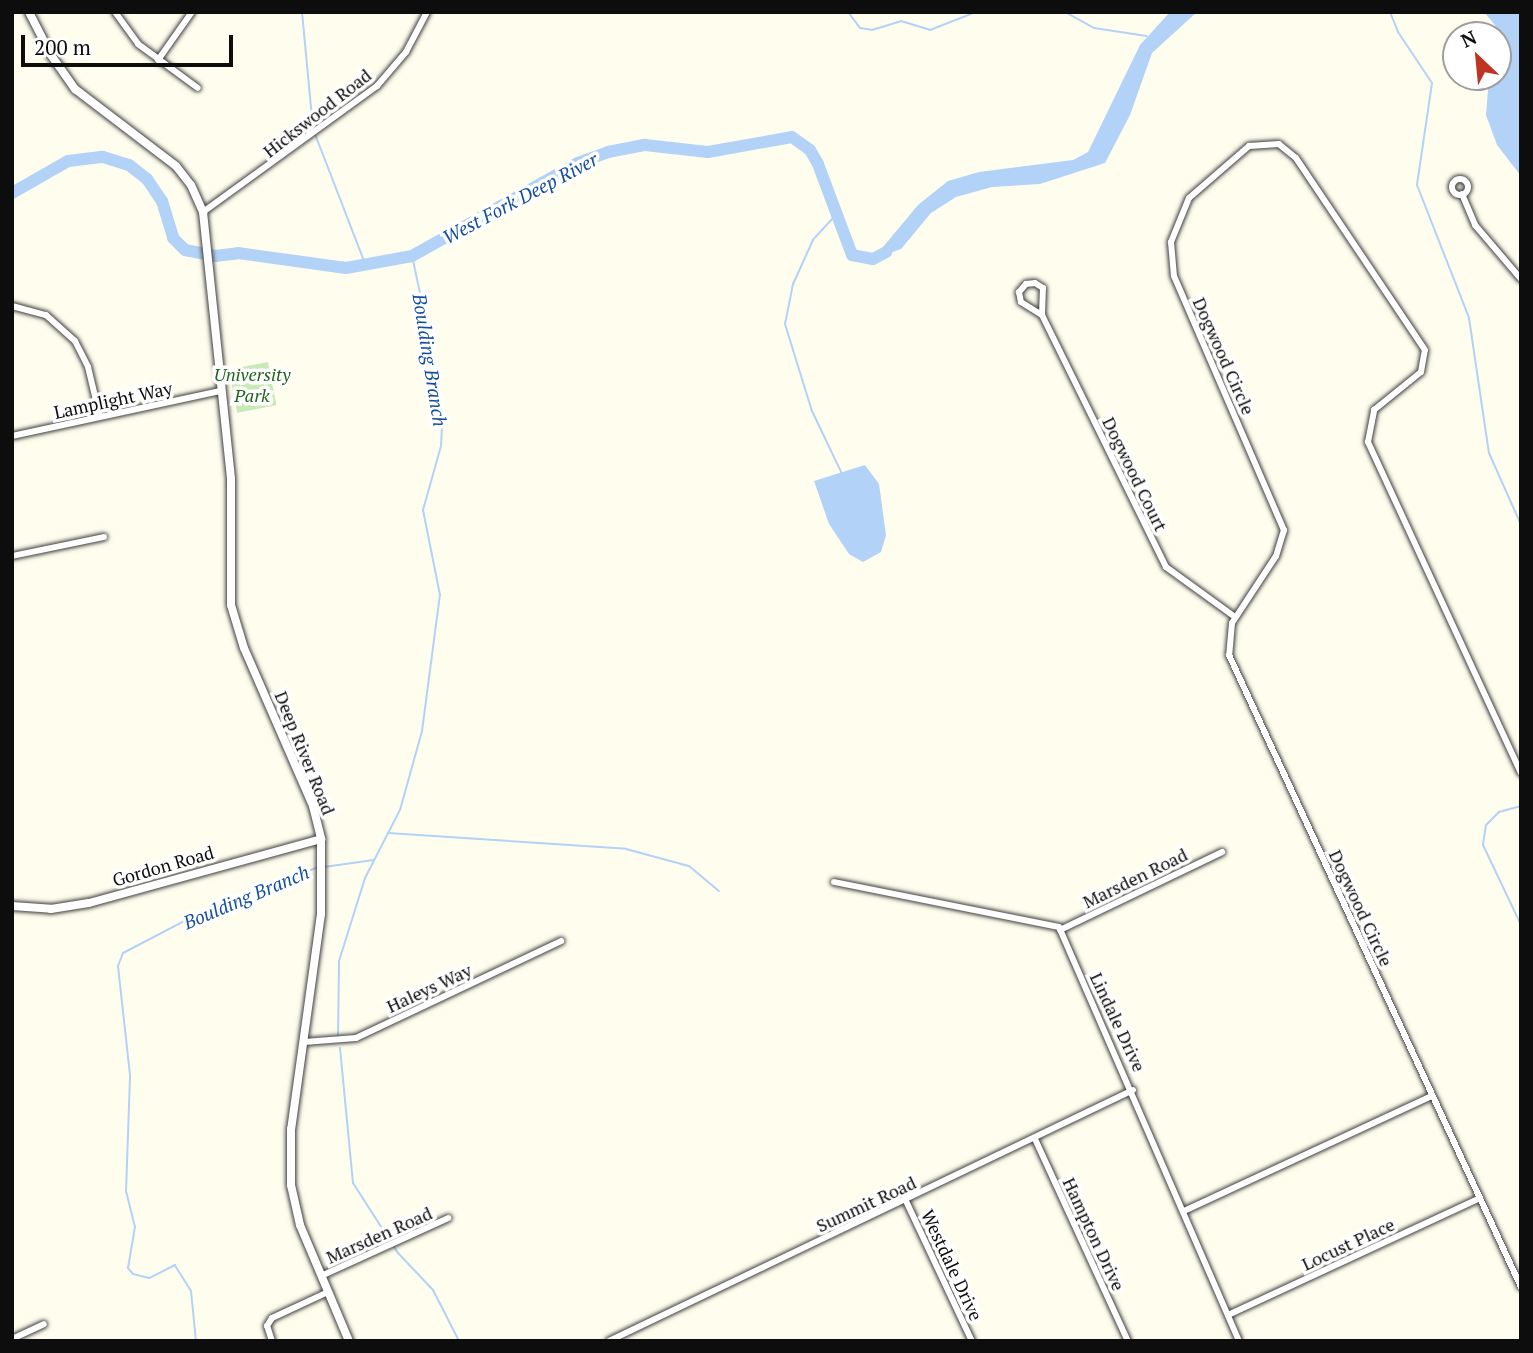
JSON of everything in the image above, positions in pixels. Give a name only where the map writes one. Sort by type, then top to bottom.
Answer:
[{"type":"street","name":"Deep River Road","points":[[29,12],[51,55],[75,89],[169,160],[191,185],[203,212],[231,479],[229,579],[233,616],[313,806],[321,839],[323,872],[304,1042],[292,1116],[289,1172],[296,1211],[349,1341]]},
{"type":"street","points":[[115,12],[138,44],[198,88]]},
{"type":"street","points":[[158,60],[192,12]]},
{"type":"street","name":"Hickswood Road","points":[[203,212],[237,191],[377,86],[406,52],[427,12]]},
{"type":"street","name":"Dogwood Circle","points":[[1521,773],[1368,442],[1371,415],[1421,372],[1425,350],[1296,158],[1269,142],[1249,146],[1202,184],[1182,208],[1171,242],[1174,276],[1284,530],[1276,556],[1235,617],[1228,638],[1228,654],[1521,1287]]},
{"type":"street","points":[[1462,194],[1475,225],[1521,279]]},
{"type":"street","name":"Dogwood Court","points":[[1042,315],[1021,302],[1019,292],[1026,284],[1043,288],[1042,315],[1166,567],[1235,617]]},
{"type":"street","points":[[12,306],[34,310],[67,331],[88,367],[100,416]]},
{"type":"street","name":"Lamplight Way","points":[[12,436],[220,391]]},
{"type":"street","points":[[12,556],[104,537]]},
{"type":"street","name":"Gordon Road","points":[[12,906],[51,909],[89,903],[321,839]]},
{"type":"street","name":"Marsden Road","points":[[1060,930],[1222,852]]},
{"type":"street","points":[[834,882],[1060,930]]},
{"type":"street","name":"Lindale Drive","points":[[1060,930],[1133,1090],[1239,1341]]},
{"type":"street","name":"Haleys Way","points":[[304,1042],[356,1038],[561,941]]},
{"type":"street","name":"Summit Road","points":[[609,1341],[1133,1090]]},
{"type":"street","points":[[1184,1211],[1432,1096]]},
{"type":"street","name":"Hampton Drive","points":[[1035,1139],[1128,1341]]},
{"type":"street","name":"Locust Place","points":[[1228,1315],[1480,1198]]},
{"type":"street","name":"Westdale Drive","points":[[906,1200],[972,1341]]},
{"type":"street","name":"Marsden Road","points":[[321,1276],[448,1219]]},
{"type":"street","name":"Marsden Road","points":[[272,1341],[267,1326],[272,1318],[328,1292]]},
{"type":"street","points":[[12,1339],[44,1324]]},
{"type":"green space","name":"University Park","points":[[268,362],[276,405],[237,413],[229,370]]},
{"type":"water","points":[[1170,12],[1197,12],[1152,53],[1130,115],[1105,163],[1040,184],[992,187],[956,197],[931,213],[901,249],[873,259],[918,205],[948,181],[979,172],[1073,160],[1088,152],[1140,45]]},
{"type":"water","points":[[1484,12],[1521,12],[1521,176],[1497,145],[1486,115],[1488,91],[1512,91],[1512,21],[1491,21]]},
{"type":"water","points":[[865,465],[879,484],[886,535],[881,552],[863,562],[849,554],[829,524],[814,481]]},
{"type":"waterway","points":[[302,12],[313,129]]},
{"type":"waterway","points":[[848,12],[860,28],[872,30],[901,21],[930,30],[976,12]]},
{"type":"waterway","points":[[1065,12],[1094,28],[1146,36]]},
{"type":"waterway","points":[[1390,12],[1398,32],[1432,83],[1417,185],[1469,318],[1489,453],[1521,525]]},
{"type":"waterway","points":[[315,134],[366,266]]},
{"type":"waterway","name":"West Fork Deep River","points":[[12,193],[68,161],[103,157],[129,165],[147,179],[162,201],[173,238],[185,250],[215,256],[238,253],[346,268],[412,256],[578,163],[608,152],[645,145],[708,152],[792,137],[810,150],[818,164],[852,255],[873,259],[886,252]]},
{"type":"waterway","points":[[835,216],[813,240],[793,284],[785,324],[812,411],[842,474]]},
{"type":"waterway","name":"Boulding Branch","points":[[338,1037],[339,961],[365,878],[400,810],[422,731],[440,595],[423,510],[441,446],[442,428],[432,349],[412,256]]},
{"type":"waterway","points":[[1521,806],[1499,812],[1486,825],[1483,845],[1521,925]]},
{"type":"waterway","points":[[388,833],[626,849],[689,866],[719,891]]},
{"type":"waterway","name":"Boulding Branch","points":[[324,867],[374,860]]},
{"type":"waterway","name":"Boulding Branch","points":[[196,1341],[191,1291],[175,1265],[149,1278],[133,1274],[128,1268],[135,1227],[126,1192],[130,1075],[118,966],[123,953],[190,918],[318,867]]},
{"type":"waterway","points":[[340,1048],[353,1183],[398,1253],[433,1290],[459,1341]]}]
